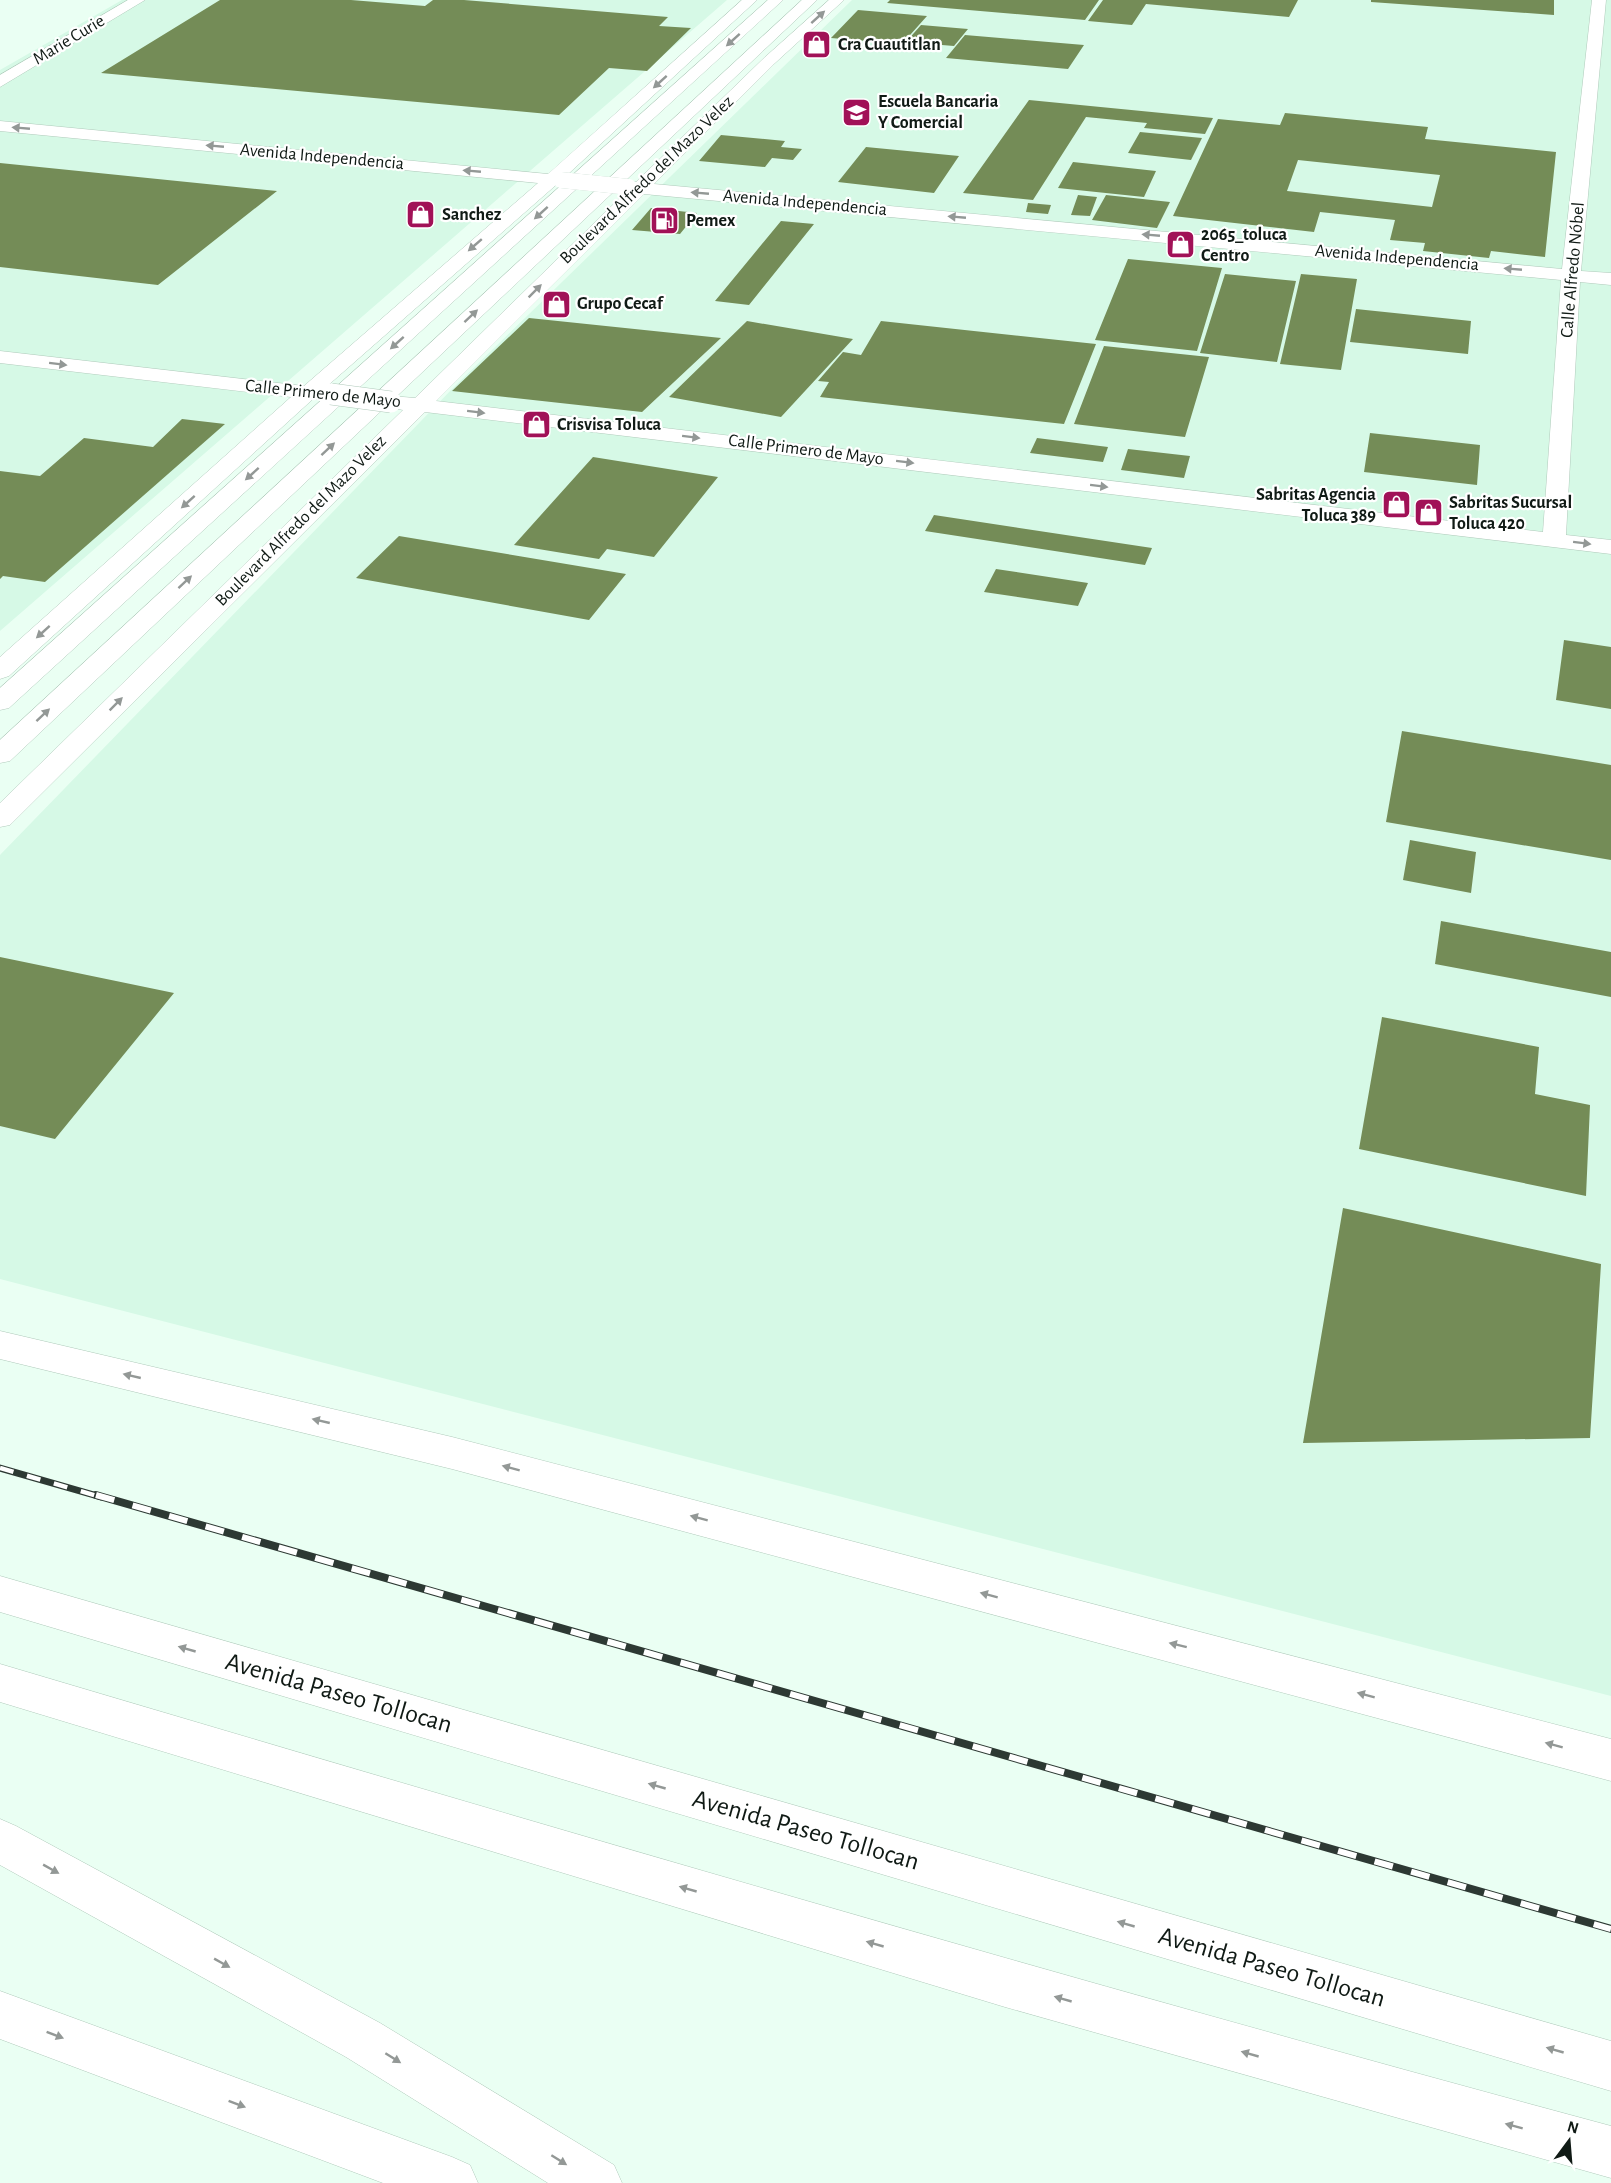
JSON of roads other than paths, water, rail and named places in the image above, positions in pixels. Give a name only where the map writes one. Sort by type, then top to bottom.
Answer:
[{"type":"main road","name":"Marie Curie","points":[[0,82],[138,0]]},
{"type":"main road","points":[[0,671],[320,394],[330,373],[556,179],[750,0]]},
{"type":"main road","points":[[0,702],[776,0]]},
{"type":"main road","name":"Boulevard Alfredo del Mazo Velez","points":[[0,755],[810,0]]},
{"type":"main road","name":"Boulevard Alfredo del Mazo Velez","points":[[0,819],[418,405],[634,187],[837,0]]},
{"type":"main road","name":"Calle Alfredo Nóbel","points":[[1554,540],[1571,275],[1599,0]]},
{"type":"main road","name":"Avenida Independencia","points":[[0,126],[1611,279]]},
{"type":"main road","name":"Calle Primero de Mayo","points":[[0,357],[1611,547]]},
{"type":"main road","points":[[0,1345],[452,1453],[1611,1760]]},
{"type":"main road","name":"Avenida Paseo Tollocan","points":[[0,1594],[1611,2066]]},
{"type":"main road","points":[[0,1683],[509,1837],[1306,2070],[1611,2152]]},
{"type":"main road","points":[[0,1841],[363,2040],[596,2183]]},
{"type":"main road","points":[[0,2015],[452,2183]]},
{"type":"railway","points":[[0,1468],[101,1497]]},
{"type":"railway","points":[[96,1495],[1611,1929]]},
{"type":"place","name":"Cra Cuautitlan","points":[[817,45]]},
{"type":"place","name":"Escuela Bancaria Y Comercial","points":[[857,112]]},
{"type":"place","name":"Sanchez","points":[[421,215]]},
{"type":"place","name":"Pemex","points":[[665,221]]},
{"type":"place","name":"2065_toluca Centro","points":[[1180,245]]},
{"type":"place","name":"Grupo Cecaf","points":[[556,304]]},
{"type":"place","name":"Crisvisa Toluca","points":[[536,425]]},
{"type":"place","name":"Sabritas Agencia Toluca 389","points":[[1397,505]]},
{"type":"place","name":"Sabritas Sucursal Toluca 420","points":[[1428,513]]}]
